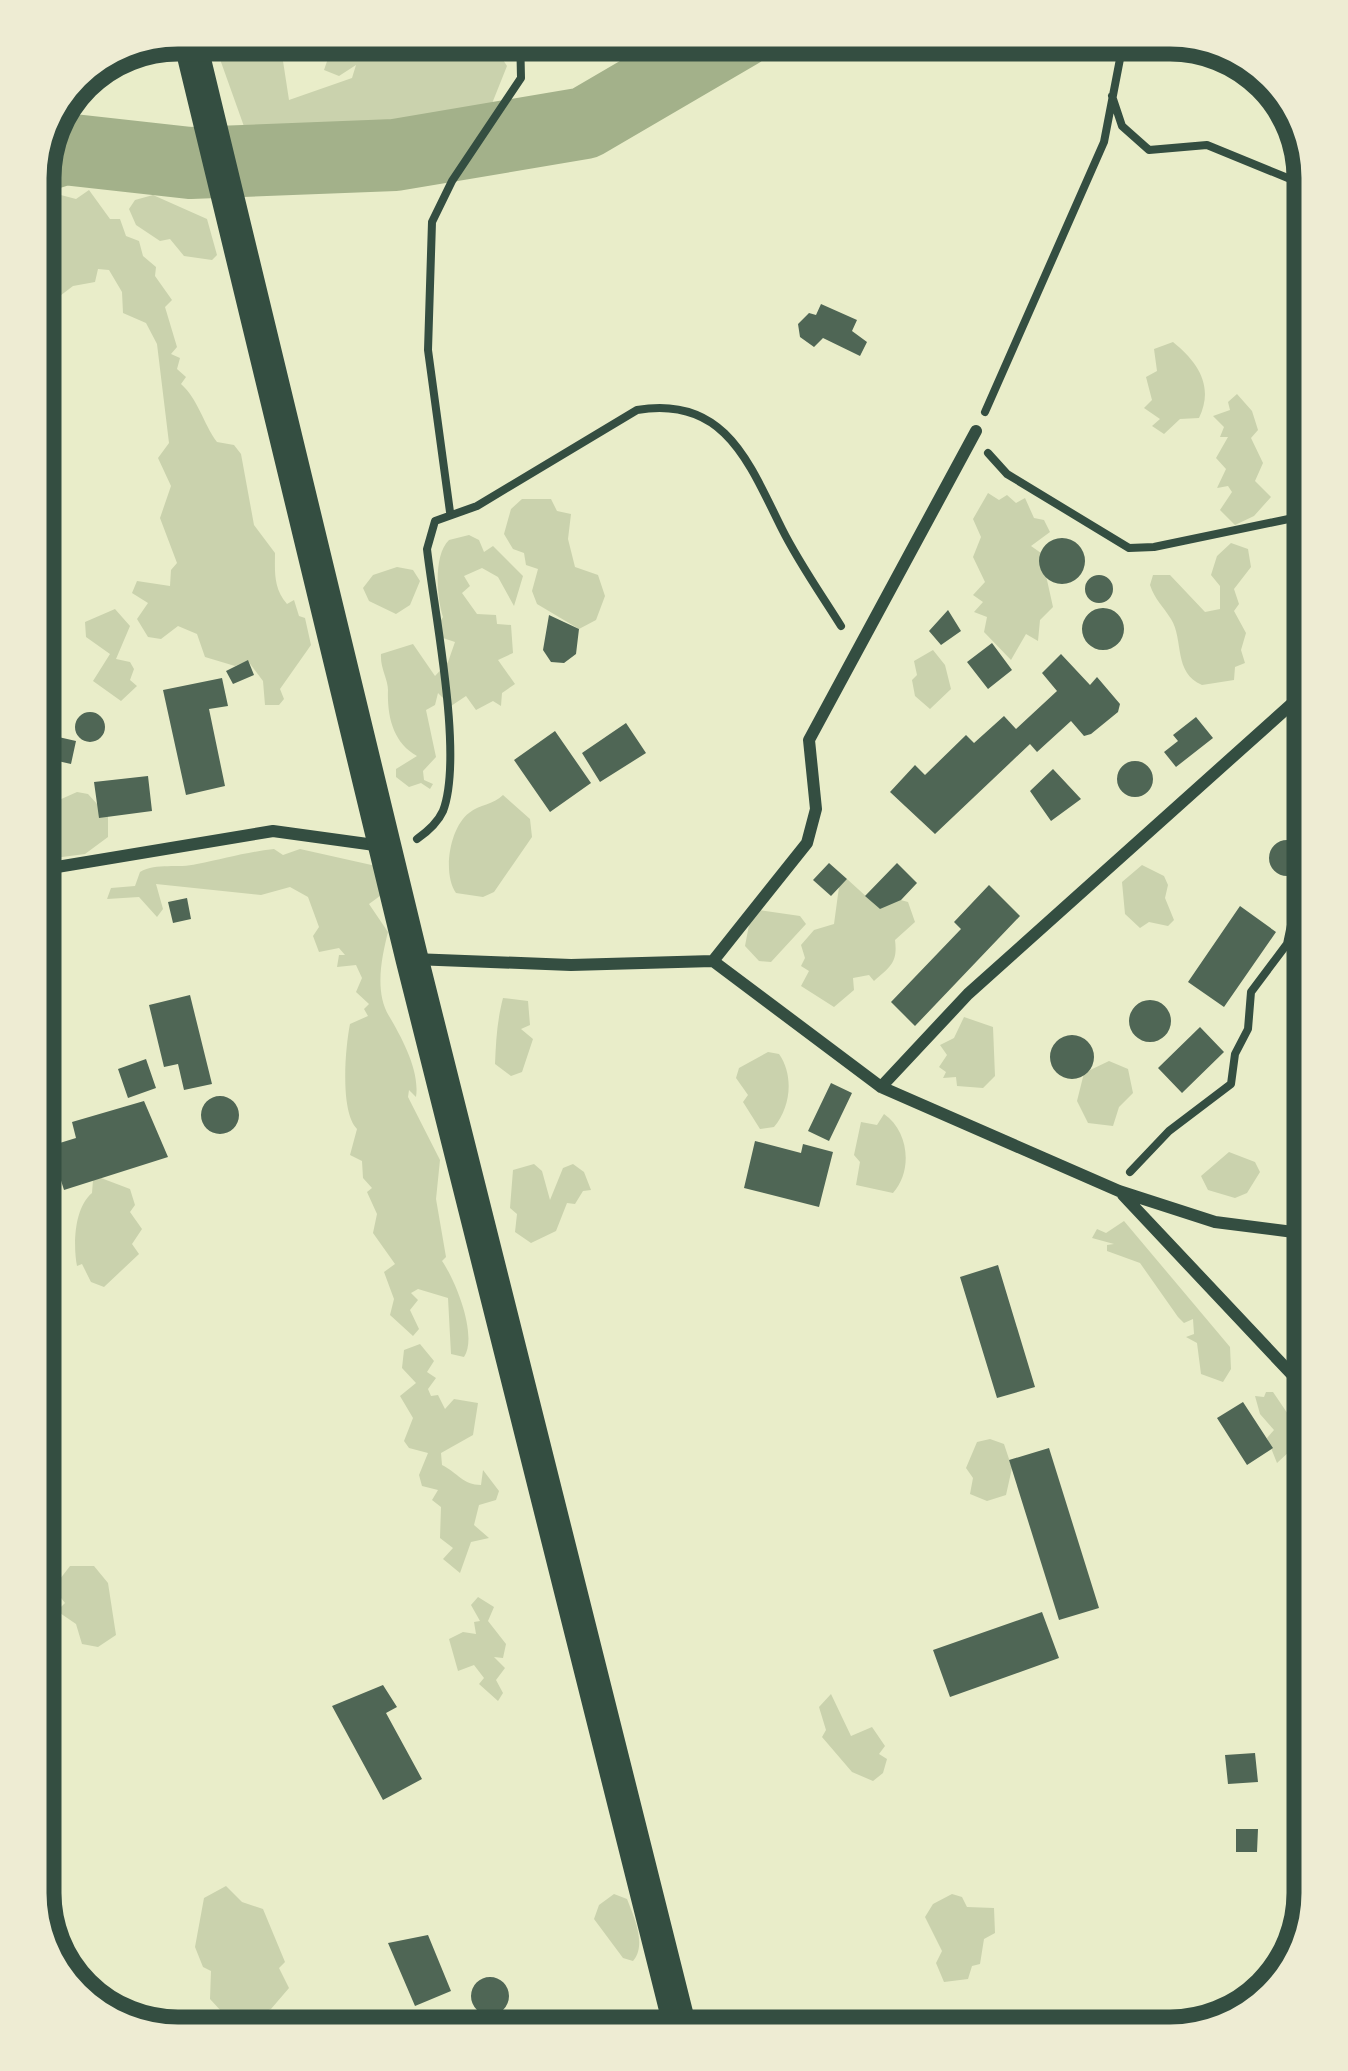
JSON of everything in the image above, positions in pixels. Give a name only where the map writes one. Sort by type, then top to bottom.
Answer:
[{"type":"highway","points":[[193,54],[412,959],[678,2017]]},
{"type":"street","points":[[712,961],[807,843],[816,809],[809,740],[976,431]]},
{"type":"street","points":[[881,1087],[968,994],[1294,702]]},
{"type":"street","points":[[54,868],[273,831],[387,847]]},
{"type":"street","points":[[412,959],[572,964],[712,961],[881,1087],[1119,1191],[1215,1222],[1294,1232]]},
{"type":"street","points":[[1119,1191],[1294,1377]]},
{"type":"path","points":[[449,512],[428,350],[432,222],[452,181],[521,78],[520,54]]},
{"type":"path","points":[[1120,54],[1104,142],[1066,238],[976,431],[1007,474],[1129,548],[1154,548],[1294,518]]},
{"type":"path","points":[[1112,95],[1122,126],[1149,150],[1207,145],[1294,181]]},
{"type":"path","points":[[387,847],[413,841],[442,813],[448,730],[427,549],[435,521],[449,512],[477,506],[637,410],[662,406],[698,413],[743,452],[783,531],[856,649]]},
{"type":"path","points":[[1119,1191],[1129,1173],[1153,1154],[1169,1131],[1231,1084],[1234,1054],[1248,1030],[1251,992],[1287,944],[1291,925]]},
{"type":"green space","points":[[218,54],[282,54],[289,100],[352,78],[356,65],[339,76],[324,70],[330,54],[499,54],[507,66],[485,121],[475,124],[456,115],[439,122],[432,117],[378,138],[366,133],[321,146],[270,138],[250,149],[245,146],[246,132]]},
{"type":"green space","points":[[89,190],[110,219],[120,219],[126,236],[139,241],[143,256],[156,267],[155,276],[172,300],[165,307],[177,347],[171,354],[180,358],[177,369],[186,377],[181,384],[217,442],[234,445],[241,454],[254,525],[275,553],[279,592],[287,604],[294,600],[299,616],[305,618],[311,645],[280,689],[284,699],[279,705],[265,705],[263,681],[248,661],[235,666],[205,657],[197,634],[178,626],[161,639],[148,637],[137,619],[148,603],[132,593],[137,581],[170,586],[171,570],[177,563],[160,518],[171,486],[158,458],[169,443],[157,344],[146,323],[123,313],[122,292],[109,270],[98,269],[95,282],[73,286],[54,300],[54,195],[76,199]]},
{"type":"green space","points":[[153,195],[207,219],[217,255],[212,260],[184,256],[170,239],[160,241],[136,225],[129,209],[135,200]]},
{"type":"green space","points":[[1173,342],[1197,367],[1205,396],[1199,418],[1180,419],[1164,434],[1152,426],[1160,419],[1144,408],[1152,400],[1146,377],[1157,371],[1154,349]]},
{"type":"green space","points":[[1237,394],[1252,411],[1258,430],[1251,438],[1263,463],[1255,481],[1271,497],[1254,516],[1235,525],[1220,510],[1232,492],[1228,486],[1217,488],[1226,469],[1216,458],[1228,437],[1220,437],[1224,427],[1213,416],[1230,410],[1228,402]]},
{"type":"green space","points":[[988,493],[999,500],[1007,495],[1016,503],[1025,498],[1034,518],[1044,520],[1050,532],[1031,546],[1041,553],[1053,607],[1040,620],[1038,641],[1026,634],[1011,660],[984,632],[987,617],[974,612],[983,602],[973,595],[985,582],[973,557],[981,537],[973,519]]},
{"type":"green space","points":[[522,499],[551,499],[557,511],[571,514],[568,539],[575,567],[598,575],[605,596],[596,620],[579,629],[537,604],[532,591],[538,569],[526,565],[524,553],[513,549],[504,534],[511,509]]},
{"type":"green space","points":[[469,535],[479,540],[484,552],[493,546],[523,576],[514,606],[498,577],[482,568],[464,576],[470,586],[462,593],[477,614],[496,615],[497,624],[511,625],[513,653],[498,660],[515,684],[502,693],[501,706],[493,701],[476,710],[466,696],[451,706],[438,693],[435,705],[426,710],[436,757],[423,771],[424,780],[433,784],[430,789],[421,783],[409,787],[396,777],[396,769],[417,756],[393,728],[381,654],[413,644],[435,676],[448,662],[455,642],[437,636],[443,617],[439,565],[449,540]]},
{"type":"green space","points":[[1231,543],[1248,549],[1251,567],[1234,589],[1239,604],[1234,611],[1246,633],[1241,650],[1245,663],[1235,667],[1234,680],[1202,685],[1187,673],[1175,627],[1150,585],[1153,575],[1170,575],[1205,612],[1220,609],[1220,586],[1211,575],[1217,556]]},
{"type":"green space","points":[[397,567],[413,570],[420,581],[410,605],[396,614],[369,601],[363,588],[373,575]]},
{"type":"green space","points":[[115,609],[130,626],[116,659],[130,662],[134,669],[130,680],[137,686],[121,701],[93,681],[110,654],[86,637],[85,622]]},
{"type":"green space","points":[[933,650],[945,665],[951,689],[930,709],[915,696],[912,680],[917,675],[914,661]]},
{"type":"green space","points":[[77,792],[88,794],[108,816],[108,837],[85,854],[54,858],[54,802]]},
{"type":"green space","points":[[503,795],[530,819],[532,837],[494,892],[483,897],[456,893],[449,863],[457,829],[469,813]]},
{"type":"green space","points":[[274,849],[283,855],[300,849],[376,866],[384,893],[369,904],[388,932],[382,996],[413,1066],[416,1097],[409,1090],[408,1097],[440,1160],[436,1199],[446,1257],[442,1261],[467,1323],[464,1357],[451,1354],[448,1298],[418,1289],[411,1293],[418,1300],[410,1310],[419,1329],[413,1336],[390,1315],[394,1299],[384,1272],[395,1264],[373,1233],[377,1214],[367,1192],[372,1188],[363,1178],[362,1161],[350,1155],[357,1129],[346,1095],[348,1035],[350,1024],[368,1016],[364,1009],[369,1004],[356,992],[362,978],[356,965],[337,967],[339,955],[345,955],[339,948],[319,952],[313,936],[319,927],[308,897],[290,887],[261,895],[156,884],[163,909],[157,917],[139,897],[107,899],[111,888],[135,886],[140,872],[147,869]]},
{"type":"green space","points":[[1142,865],[1164,876],[1168,885],[1165,898],[1174,920],[1168,926],[1149,922],[1140,928],[1125,914],[1122,882]]},
{"type":"green space","points":[[847,879],[880,909],[897,899],[908,902],[915,922],[895,940],[894,959],[888,968],[874,981],[869,975],[853,978],[854,990],[834,1007],[801,986],[809,971],[801,966],[805,958],[801,945],[814,930],[834,924],[839,887]]},
{"type":"green space","points":[[752,909],[800,916],[806,924],[771,962],[759,961],[745,946]]},
{"type":"green space","points":[[503,998],[528,1001],[530,1025],[521,1029],[533,1039],[522,1072],[511,1076],[495,1064]]},
{"type":"green space","points":[[964,1017],[993,1027],[995,1076],[983,1088],[957,1086],[956,1077],[943,1078],[946,1072],[939,1067],[947,1055],[940,1045],[954,1038]]},
{"type":"green space","points":[[768,1052],[779,1054],[784,1062],[789,1091],[774,1127],[760,1129],[743,1102],[748,1095],[736,1078],[739,1068]]},
{"type":"green space","points":[[1109,1061],[1128,1069],[1133,1093],[1119,1107],[1113,1126],[1088,1123],[1077,1101],[1084,1073]]},
{"type":"green space","points":[[884,1114],[899,1130],[905,1152],[904,1174],[893,1193],[856,1185],[860,1162],[854,1155],[861,1122],[877,1125]]},
{"type":"green space","points":[[1229,1152],[1255,1162],[1260,1172],[1247,1193],[1235,1198],[1208,1190],[1201,1176]]},
{"type":"green space","points":[[534,1164],[542,1171],[550,1200],[563,1168],[573,1164],[584,1172],[591,1190],[583,1191],[575,1204],[567,1203],[556,1231],[531,1243],[515,1232],[517,1214],[510,1208],[513,1170]]},
{"type":"green space","points":[[101,1178],[130,1189],[135,1205],[130,1212],[142,1229],[132,1244],[139,1254],[104,1287],[91,1282],[82,1264],[77,1266],[75,1248],[82,1208],[92,1193],[93,1180]]},
{"type":"green space","points":[[1124,1221],[1230,1347],[1231,1369],[1223,1382],[1201,1374],[1197,1343],[1186,1337],[1194,1334],[1193,1319],[1184,1323],[1178,1317],[1140,1263],[1107,1251],[1107,1245],[1114,1244],[1092,1238],[1097,1229],[1106,1233]]},
{"type":"green space","points":[[420,1344],[434,1361],[427,1372],[436,1378],[428,1389],[431,1396],[438,1395],[445,1409],[454,1399],[478,1403],[473,1435],[441,1453],[442,1465],[465,1481],[481,1485],[483,1470],[499,1491],[496,1500],[479,1505],[474,1525],[489,1538],[471,1542],[460,1573],[443,1559],[453,1548],[440,1538],[441,1507],[432,1500],[438,1490],[422,1486],[419,1475],[428,1453],[409,1448],[404,1441],[413,1418],[400,1396],[416,1383],[402,1368],[404,1350]]},
{"type":"green space","points":[[1273,1392],[1294,1423],[1294,1452],[1291,1450],[1277,1463],[1267,1438],[1274,1430],[1260,1414],[1255,1396]]},
{"type":"green space","points":[[990,1439],[1004,1444],[1012,1468],[1006,1495],[987,1501],[970,1494],[973,1478],[966,1468],[977,1442]]},
{"type":"green space","points":[[70,1566],[94,1566],[108,1583],[116,1635],[98,1647],[82,1644],[76,1624],[57,1611],[65,1603],[58,1594],[60,1579]]},
{"type":"green space","points":[[478,1597],[494,1607],[488,1621],[506,1644],[503,1658],[494,1657],[505,1668],[496,1680],[503,1693],[498,1701],[479,1684],[484,1678],[474,1665],[458,1671],[449,1639],[463,1632],[476,1634],[474,1622],[480,1621],[471,1605]]},
{"type":"green space","points":[[831,1694],[851,1736],[872,1727],[885,1746],[879,1754],[887,1759],[883,1773],[873,1781],[852,1772],[822,1737],[826,1730],[819,1707]]},
{"type":"green space","points":[[226,1886],[242,1902],[263,1909],[285,1962],[279,1968],[289,1988],[271,2009],[251,2017],[227,2017],[210,1999],[211,1971],[203,1967],[195,1947],[204,1898]]},
{"type":"green space","points":[[614,1894],[627,1899],[636,1922],[639,1947],[633,1961],[623,1958],[594,1919],[599,1905]]},
{"type":"green space","points":[[952,1894],[962,1897],[967,1907],[994,1908],[995,1933],[984,1939],[980,1964],[972,1966],[968,1979],[944,1982],[936,1963],[942,1951],[925,1917],[933,1904]]},
{"type":"building","points":[[821,304],[857,320],[852,331],[867,342],[860,356],[823,338],[814,347],[800,337],[798,324],[809,313],[816,315]]},
{"type":"building","points":[[1062,538],[1078,545],[1085,561],[1078,577],[1062,584],[1046,577],[1039,561],[1046,545]]},
{"type":"building","points":[[1099,575],[1109,579],[1113,589],[1109,599],[1099,603],[1089,599],[1085,589],[1089,579]]},
{"type":"building","points":[[1103,608],[1118,614],[1124,629],[1118,644],[1103,650],[1088,644],[1082,629],[1088,614]]},
{"type":"building","points":[[948,610],[961,631],[941,645],[929,631]]},
{"type":"building","points":[[549,615],[579,629],[576,654],[564,663],[551,662],[543,650]]},
{"type":"building","points":[[992,643],[1012,670],[988,689],[967,662]]},
{"type":"building","points":[[1061,654],[1090,685],[1097,677],[1120,704],[1118,712],[1091,734],[1084,736],[1071,721],[1037,752],[1030,744],[935,834],[890,792],[915,765],[925,775],[966,735],[974,743],[1004,716],[1016,729],[1057,691],[1042,673]]},
{"type":"building","points":[[248,660],[254,675],[233,684],[226,671]]},
{"type":"building","points":[[222,678],[228,706],[209,709],[225,786],[186,795],[163,690]]},
{"type":"building","points":[[90,712],[101,716],[105,727],[101,738],[90,742],[79,738],[75,727],[79,716]]},
{"type":"building","points":[[1196,717],[1213,738],[1176,767],[1164,752],[1178,741],[1173,735]]},
{"type":"building","points":[[626,723],[646,753],[600,782],[582,753]]},
{"type":"building","points":[[555,731],[591,783],[550,812],[514,760]]},
{"type":"building","points":[[54,736],[76,741],[71,764],[54,760]]},
{"type":"building","points":[[1135,761],[1147,767],[1153,779],[1147,791],[1135,797],[1123,791],[1117,779],[1123,767]]},
{"type":"building","points":[[1053,769],[1081,799],[1051,821],[1030,791]]},
{"type":"building","points":[[148,776],[152,811],[99,818],[94,782]]},
{"type":"building","points":[[1294,841],[1294,875],[1287,876],[1274,871],[1269,858],[1274,845]]},
{"type":"building","points":[[829,863],[847,879],[831,896],[813,880]]},
{"type":"building","points":[[897,863],[917,883],[901,900],[880,909],[865,896]]},
{"type":"building","points":[[989,885],[1020,916],[915,1026],[891,1002],[961,929],[954,922]]},
{"type":"building","points":[[187,898],[191,919],[173,923],[168,902]]},
{"type":"building","points":[[1240,906],[1276,932],[1224,1007],[1188,982]]},
{"type":"building","points":[[190,995],[212,1084],[184,1090],[178,1064],[164,1067],[149,1005]]},
{"type":"building","points":[[1150,1000],[1165,1006],[1171,1021],[1165,1036],[1150,1042],[1135,1036],[1129,1021],[1135,1006]]},
{"type":"building","points":[[1200,1027],[1224,1052],[1182,1093],[1158,1068]]},
{"type":"building","points":[[1072,1035],[1087,1042],[1094,1057],[1087,1072],[1072,1079],[1057,1072],[1050,1057],[1057,1042]]},
{"type":"building","points":[[146,1059],[156,1088],[128,1098],[118,1069]]},
{"type":"building","points":[[831,1083],[852,1093],[829,1141],[808,1131]]},
{"type":"building","points":[[220,1096],[233,1102],[239,1115],[233,1128],[220,1134],[207,1128],[201,1115],[207,1102]]},
{"type":"building","points":[[144,1101],[168,1157],[64,1190],[54,1145],[76,1138],[72,1122]]},
{"type":"building","points":[[755,1141],[801,1153],[803,1144],[833,1152],[819,1207],[744,1188]]},
{"type":"building","points":[[998,1265],[1035,1387],[997,1398],[960,1277]]},
{"type":"building","points":[[1243,1402],[1273,1448],[1247,1465],[1217,1418]]},
{"type":"building","points":[[1049,1448],[1099,1608],[1059,1620],[1009,1460]]},
{"type":"building","points":[[1042,1612],[1059,1658],[950,1697],[933,1650]]},
{"type":"building","points":[[383,1685],[397,1707],[386,1713],[422,1779],[383,1800],[332,1706]]},
{"type":"building","points":[[1255,1753],[1258,1782],[1228,1784],[1225,1755]]},
{"type":"building","points":[[1236,1829],[1258,1829],[1257,1852],[1236,1852]]},
{"type":"building","points":[[428,1935],[451,1991],[415,2006],[388,1943]]},
{"type":"building","points":[[490,1977],[503,1983],[509,1996],[503,2009],[490,2015],[477,2009],[471,1996],[477,1983]]},
{"type":"building","points":[[446,2010],[456,2014],[456,2017],[413,2017]]},
{"type":"waterway","points":[[57,151],[190,163],[395,155],[585,123],[703,54]]}]
